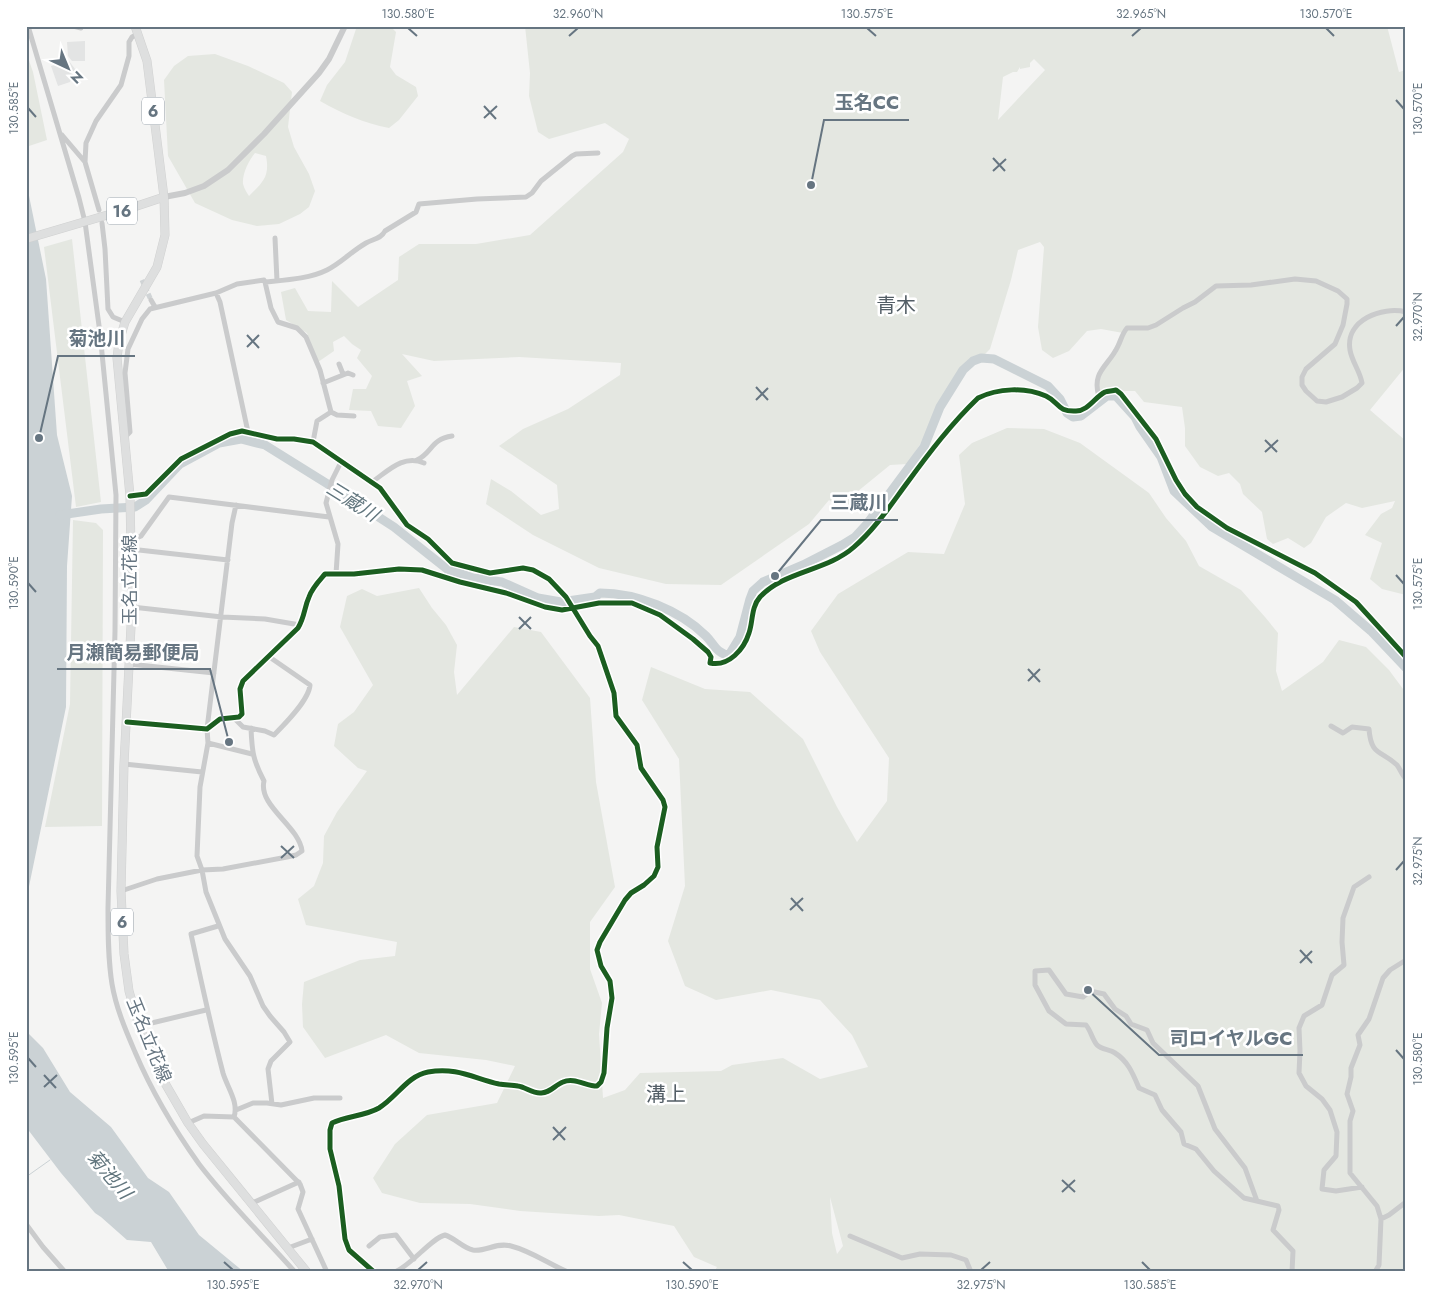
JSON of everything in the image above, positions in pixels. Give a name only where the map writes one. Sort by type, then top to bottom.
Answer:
[{"type":"main road","name":"玉名立花線","points":[[137,30],[147,61],[164,197],[165,235],[157,267],[125,322],[119,342],[117,358],[130,500],[132,607],[124,764],[121,891],[124,954],[129,991],[139,1026],[162,1078],[188,1123],[250,1204],[307,1272]]},
{"type":"main road","name":"16","points":[[26,239],[164,197]]},
{"type":"street","points":[[28,26],[80,198],[82,223],[100,333],[112,446],[116,503],[116,631],[108,908],[108,957],[112,986],[124,1026],[150,1085],[174,1125],[200,1164],[232,1203],[295,1272]]},
{"type":"street","points":[[73,26],[81,28]]},
{"type":"street","points":[[164,197],[204,186],[243,157],[319,73],[329,59],[345,26]]},
{"type":"street","points":[[99,210],[85,162],[86,143],[91,131],[121,85],[130,56],[129,42],[137,30]]},
{"type":"street","points":[[60,132],[85,162]]},
{"type":"street","points":[[125,437],[130,432],[125,373],[128,349],[142,319],[150,309],[254,280],[264,280],[265,282],[277,281],[326,271],[416,212],[418,204],[526,197],[532,193],[541,181],[572,156],[576,154],[598,153]]},
{"type":"street","points":[[102,223],[108,309],[113,317],[125,322]]},
{"type":"street","points":[[275,238],[277,281]]},
{"type":"street","points":[[1099,397],[1096,389],[1096,380],[1118,348],[1127,328],[1148,328],[1156,325],[1195,302],[1216,286],[1251,285],[1295,280],[1316,281],[1338,291],[1347,299],[1343,325],[1335,344],[1306,369],[1302,377],[1302,385],[1316,401],[1326,402],[1342,397],[1362,383],[1350,349],[1350,340],[1355,327],[1364,319],[1377,313],[1390,310],[1406,312]]},
{"type":"street","points":[[265,282],[271,308],[278,322],[297,328],[306,336],[331,412],[337,415],[354,416]]},
{"type":"street","points":[[216,292],[220,302],[248,432]]},
{"type":"street","points":[[151,300],[155,307]]},
{"type":"street","points":[[339,364],[343,374]]},
{"type":"street","points":[[323,383],[343,374],[353,375]]},
{"type":"street","points":[[127,722],[207,729],[220,719],[240,718],[242,714],[240,689],[243,681],[300,625],[304,619],[309,596],[326,574],[354,574],[400,569],[422,570],[460,582],[506,593],[545,607],[562,610],[599,603],[632,603],[660,615],[693,639],[708,652],[711,657],[710,663],[728,660],[740,650],[749,634],[758,599],[781,582],[833,561],[852,549],[874,528],[937,442],[978,398],[985,394],[1020,389],[1047,397],[1060,409],[1072,411],[1079,411],[1107,391],[1116,390],[1156,439],[1176,480],[1198,507],[1227,528],[1315,573],[1356,602],[1406,657]]},
{"type":"street","points":[[313,442],[317,421],[331,412]]},
{"type":"street","points":[[130,500],[146,494],[181,459],[230,434],[242,431],[277,439],[313,442],[384,491],[407,525],[428,539],[452,563],[490,573],[523,568],[532,570],[549,579],[566,597],[598,646],[614,693],[616,716],[637,745],[642,768],[664,800],[665,807],[657,847],[658,867],[654,876],[631,893],[625,900],[597,950],[601,966],[612,988],[606,1028],[604,1073],[601,1082],[597,1086],[569,1080],[542,1094],[519,1086],[499,1084],[467,1074],[451,1071],[428,1072],[412,1078],[389,1101],[377,1109],[343,1118],[332,1123],[330,1148],[339,1186],[345,1239],[349,1250],[374,1272]]},
{"type":"street","points":[[372,482],[399,463],[417,460],[435,442],[444,437],[452,436]]},
{"type":"street","points":[[417,460],[424,463]]},
{"type":"street","points":[[336,574],[338,544],[326,502],[332,480],[341,462]]},
{"type":"street","points":[[130,545],[142,536],[169,497],[329,517]]},
{"type":"street","points":[[236,505],[207,729],[208,743],[202,772],[197,856],[206,892],[218,926],[234,954],[250,976],[267,1011],[290,1042],[271,1061],[268,1069],[272,1104]]},
{"type":"street","points":[[130,545],[228,560]]},
{"type":"street","points":[[132,607],[222,617],[265,619],[300,625]]},
{"type":"street","points":[[234,718],[243,727],[265,731],[274,735],[289,720],[310,689],[310,685],[268,656]]},
{"type":"street","points":[[129,664],[214,673]]},
{"type":"street","points":[[1331,726],[1343,733],[1352,727],[1369,728],[1370,740],[1375,750],[1397,766],[1406,779]]},
{"type":"street","points":[[121,891],[157,879],[287,857],[302,851],[299,840],[270,803],[263,787],[264,781],[255,765],[252,754],[251,728]]},
{"type":"street","points":[[208,743],[252,754]]},
{"type":"street","points":[[124,764],[202,772]]},
{"type":"street","points":[[1362,1187],[1336,1191],[1322,1189],[1324,1170],[1336,1156],[1337,1132],[1330,1110],[1322,1099],[1306,1086],[1300,1073],[1299,1028],[1304,1016],[1322,1004],[1332,976],[1344,965],[1342,942],[1343,918],[1354,887],[1369,877]]},
{"type":"street","points":[[218,926],[191,934],[206,1010],[226,1082],[234,1099],[236,1110],[234,1116]]},
{"type":"street","points":[[1375,1272],[1378,1265],[1381,1219],[1377,1206],[1350,1173],[1350,1121],[1353,1111],[1347,1094],[1352,1077],[1351,1068],[1360,1044],[1358,1035],[1369,1019],[1383,978],[1390,970],[1406,960]]},
{"type":"street","points":[[1257,1201],[1245,1168],[1215,1129],[1198,1086],[1153,1043],[1147,1030],[1131,1024],[1126,1016],[1115,1008],[1104,994],[1090,991],[1083,997],[1066,994],[1049,970],[1034,971],[1035,984],[1049,1011],[1066,1024],[1086,1025],[1092,1031],[1100,1048],[1114,1052],[1130,1067],[1139,1088],[1155,1095],[1162,1110],[1182,1132],[1184,1144],[1196,1149],[1214,1171],[1244,1198],[1278,1206],[1279,1210],[1272,1230],[1293,1251],[1292,1272]]},
{"type":"street","points":[[139,1026],[206,1010]]},
{"type":"street","points":[[236,1110],[253,1104],[281,1105],[314,1098],[340,1098]]},
{"type":"street","points":[[188,1123],[204,1116],[234,1116],[299,1182],[303,1192],[298,1208],[327,1272]]},
{"type":"street","points":[[250,1204],[299,1182]]},
{"type":"street","points":[[1381,1219],[1406,1202]]},
{"type":"street","points":[[26,1224],[65,1272]]},
{"type":"street","points":[[395,1272],[414,1259],[433,1241],[445,1235],[473,1250],[482,1250],[501,1244],[513,1247],[535,1255],[568,1272]]},
{"type":"street","points":[[369,1246],[380,1237],[396,1236],[414,1259]]},
{"type":"street","points":[[850,1236],[902,1258],[920,1254],[951,1255],[966,1260],[971,1272]]},
{"type":"street","points":[[288,1248],[312,1239]]},
{"type":"shaded area","points":[[357,26],[390,26],[396,32],[390,67],[396,75],[416,87],[418,96],[399,120],[389,128],[354,118],[320,101],[327,85],[345,62]]},
{"type":"shaded area","points":[[525,26],[1387,26],[1399,72],[1406,70],[1406,366],[1370,410],[1406,441],[1406,595],[1382,589],[1370,579],[1382,543],[1365,535],[1381,514],[1392,508],[1395,501],[1362,508],[1346,503],[1326,517],[1311,543],[1304,548],[1288,538],[1273,544],[1267,539],[1262,512],[1243,494],[1240,484],[1229,473],[1218,476],[1200,467],[1185,446],[1182,407],[1144,402],[1135,391],[1099,397],[1096,380],[1123,333],[1101,329],[1087,331],[1069,351],[1053,358],[1042,350],[1038,327],[1044,247],[1040,242],[1018,250],[990,349],[981,358],[972,361],[949,387],[929,431],[907,464],[890,465],[852,496],[852,500],[857,507],[844,510],[829,500],[809,524],[721,585],[666,584],[599,568],[533,535],[486,504],[491,479],[511,491],[541,515],[559,509],[557,485],[499,446],[523,429],[568,409],[620,375],[621,363],[519,357],[434,361],[402,354],[422,376],[407,381],[415,406],[401,428],[378,426],[371,411],[349,410],[353,389],[366,389],[372,376],[357,358],[361,350],[344,336],[333,342],[334,351],[318,362],[307,333],[286,320],[281,292],[295,288],[308,311],[331,312],[332,281],[358,307],[398,280],[399,257],[419,244],[476,244],[530,235],[623,152],[629,139],[605,123],[549,139],[538,132],[529,96],[530,73]],"holes":[[[1034,59],[1045,70],[998,120],[1003,77],[1017,72],[1020,67],[1020,69],[1030,67],[1030,63]]]},
{"type":"shaded area","points":[[85,41],[85,61],[72,61],[68,56],[67,42]]},
{"type":"shaded area","points":[[26,52],[33,72],[47,140],[26,147]]},
{"type":"shaded area","points":[[215,54],[248,66],[284,83],[292,92],[288,127],[294,147],[309,174],[315,191],[309,207],[300,214],[279,224],[257,226],[232,220],[195,203],[168,156],[164,80],[174,66],[188,56]],"holes":[[[255,153],[266,156],[267,169],[264,179],[249,196],[243,184],[246,167]]]},
{"type":"shaded area","points":[[69,61],[75,69],[70,82],[58,86],[51,66]]},
{"type":"shaded area","points":[[72,239],[101,502],[76,507],[44,247]]},
{"type":"shaded area","points":[[1007,428],[1044,429],[1080,443],[1149,493],[1166,518],[1186,541],[1199,566],[1241,590],[1278,633],[1276,671],[1282,691],[1323,662],[1339,640],[1366,647],[1389,670],[1406,693],[1406,1272],[714,1272],[717,1267],[694,1257],[674,1226],[619,1215],[599,1216],[520,1211],[470,1204],[420,1203],[382,1193],[373,1178],[395,1144],[427,1115],[497,1103],[515,1066],[486,1060],[419,1053],[386,1035],[325,1058],[303,1027],[302,1004],[304,982],[360,960],[395,956],[397,942],[306,925],[298,899],[314,886],[323,863],[324,836],[337,812],[367,771],[358,768],[334,746],[338,724],[354,712],[373,685],[340,627],[347,596],[362,589],[377,596],[419,588],[446,625],[457,645],[454,672],[457,695],[514,627],[541,632],[590,698],[596,782],[615,887],[590,922],[590,969],[602,1003],[599,1034],[603,1098],[625,1090],[640,1073],[721,1071],[732,1065],[783,1058],[820,1079],[868,1067],[852,1035],[820,1000],[771,990],[716,1000],[685,986],[668,941],[685,886],[679,759],[642,700],[651,667],[705,689],[750,692],[803,739],[857,842],[887,801],[889,758],[820,652],[811,631],[838,594],[908,552],[944,554],[965,504],[959,455],[972,443]],"holes":[[[830,1197],[843,1246],[837,1254],[832,1233]]]},
{"type":"shaded area","points":[[73,520],[96,523],[103,530],[102,826],[45,827],[70,704]]},
{"type":"water","points":[[26,181],[46,279],[57,435],[72,496],[67,566],[66,707],[26,901]]},
{"type":"water","points":[[26,1031],[43,1048],[70,1092],[111,1127],[148,1178],[169,1192],[199,1235],[244,1272],[169,1272],[151,1242],[127,1240],[95,1213],[26,1127]]},
{"type":"waterway","name":"三蔵川","points":[[60,515],[101,509],[135,507],[146,500],[180,464],[219,443],[241,439],[265,445],[326,483],[394,527],[447,569],[473,578],[502,582],[538,598],[561,602],[595,597],[600,593],[628,596],[643,600],[684,618],[706,636],[721,653],[729,655],[740,637],[753,591],[763,582],[803,565],[855,537],[867,524],[924,447],[940,407],[963,370],[973,361],[981,358],[994,359],[1048,386],[1060,399],[1067,413],[1073,417],[1081,416],[1107,396],[1116,396],[1135,417],[1161,457],[1174,491],[1212,527],[1335,600],[1371,631],[1406,668]]},
{"type":"waterway","points":[[26,1177],[50,1160]]},
{"type":"tunnel","points":[[142,280],[151,300]]},
{"type":"cycle path","points":[[127,722],[207,729],[220,719],[239,717],[242,714],[240,689],[243,681],[298,628],[310,594],[325,574],[354,574],[399,569],[422,570],[460,582],[506,593],[545,607],[562,610],[599,603],[632,603],[660,615],[693,639],[708,652],[711,657],[710,663],[717,664],[723,662],[735,656],[747,639],[755,605],[760,597],[770,588],[781,582],[831,561],[854,547],[869,533],[941,439],[978,398],[994,392],[1012,390],[1038,393],[1050,398],[1065,410],[1070,411],[1084,409],[1101,394],[1116,390],[1156,439],[1176,480],[1197,507],[1227,528],[1315,573],[1356,602],[1406,657]]},
{"type":"cycle path","points":[[130,496],[146,494],[181,459],[230,434],[242,431],[277,439],[313,442],[380,488],[407,525],[428,539],[452,563],[490,573],[523,568],[533,570],[549,579],[566,597],[598,646],[614,693],[616,716],[637,745],[641,768],[663,800],[665,807],[657,847],[658,867],[654,876],[631,893],[625,900],[597,950],[601,966],[610,981],[612,998],[607,1028],[604,1073],[601,1082],[597,1086],[567,1081],[546,1092],[540,1093],[456,1072],[428,1072],[408,1082],[379,1108],[332,1123],[330,1149],[339,1186],[345,1239],[349,1250],[374,1272]]},
{"type":"place","name":"玉名CC","points":[[811,185]]},
{"type":"place","name":"菊池川","points":[[39,438]]},
{"type":"place","name":"三蔵川","points":[[775,576]]},
{"type":"place","name":"月瀬簡易郵便局","points":[[229,742]]},
{"type":"place","name":"司ロイヤルGC","points":[[1088,990]]},
{"type":"district","name":"青木","points":[[896,305]]},
{"type":"district","name":"溝上","points":[[666,1094]]}]
